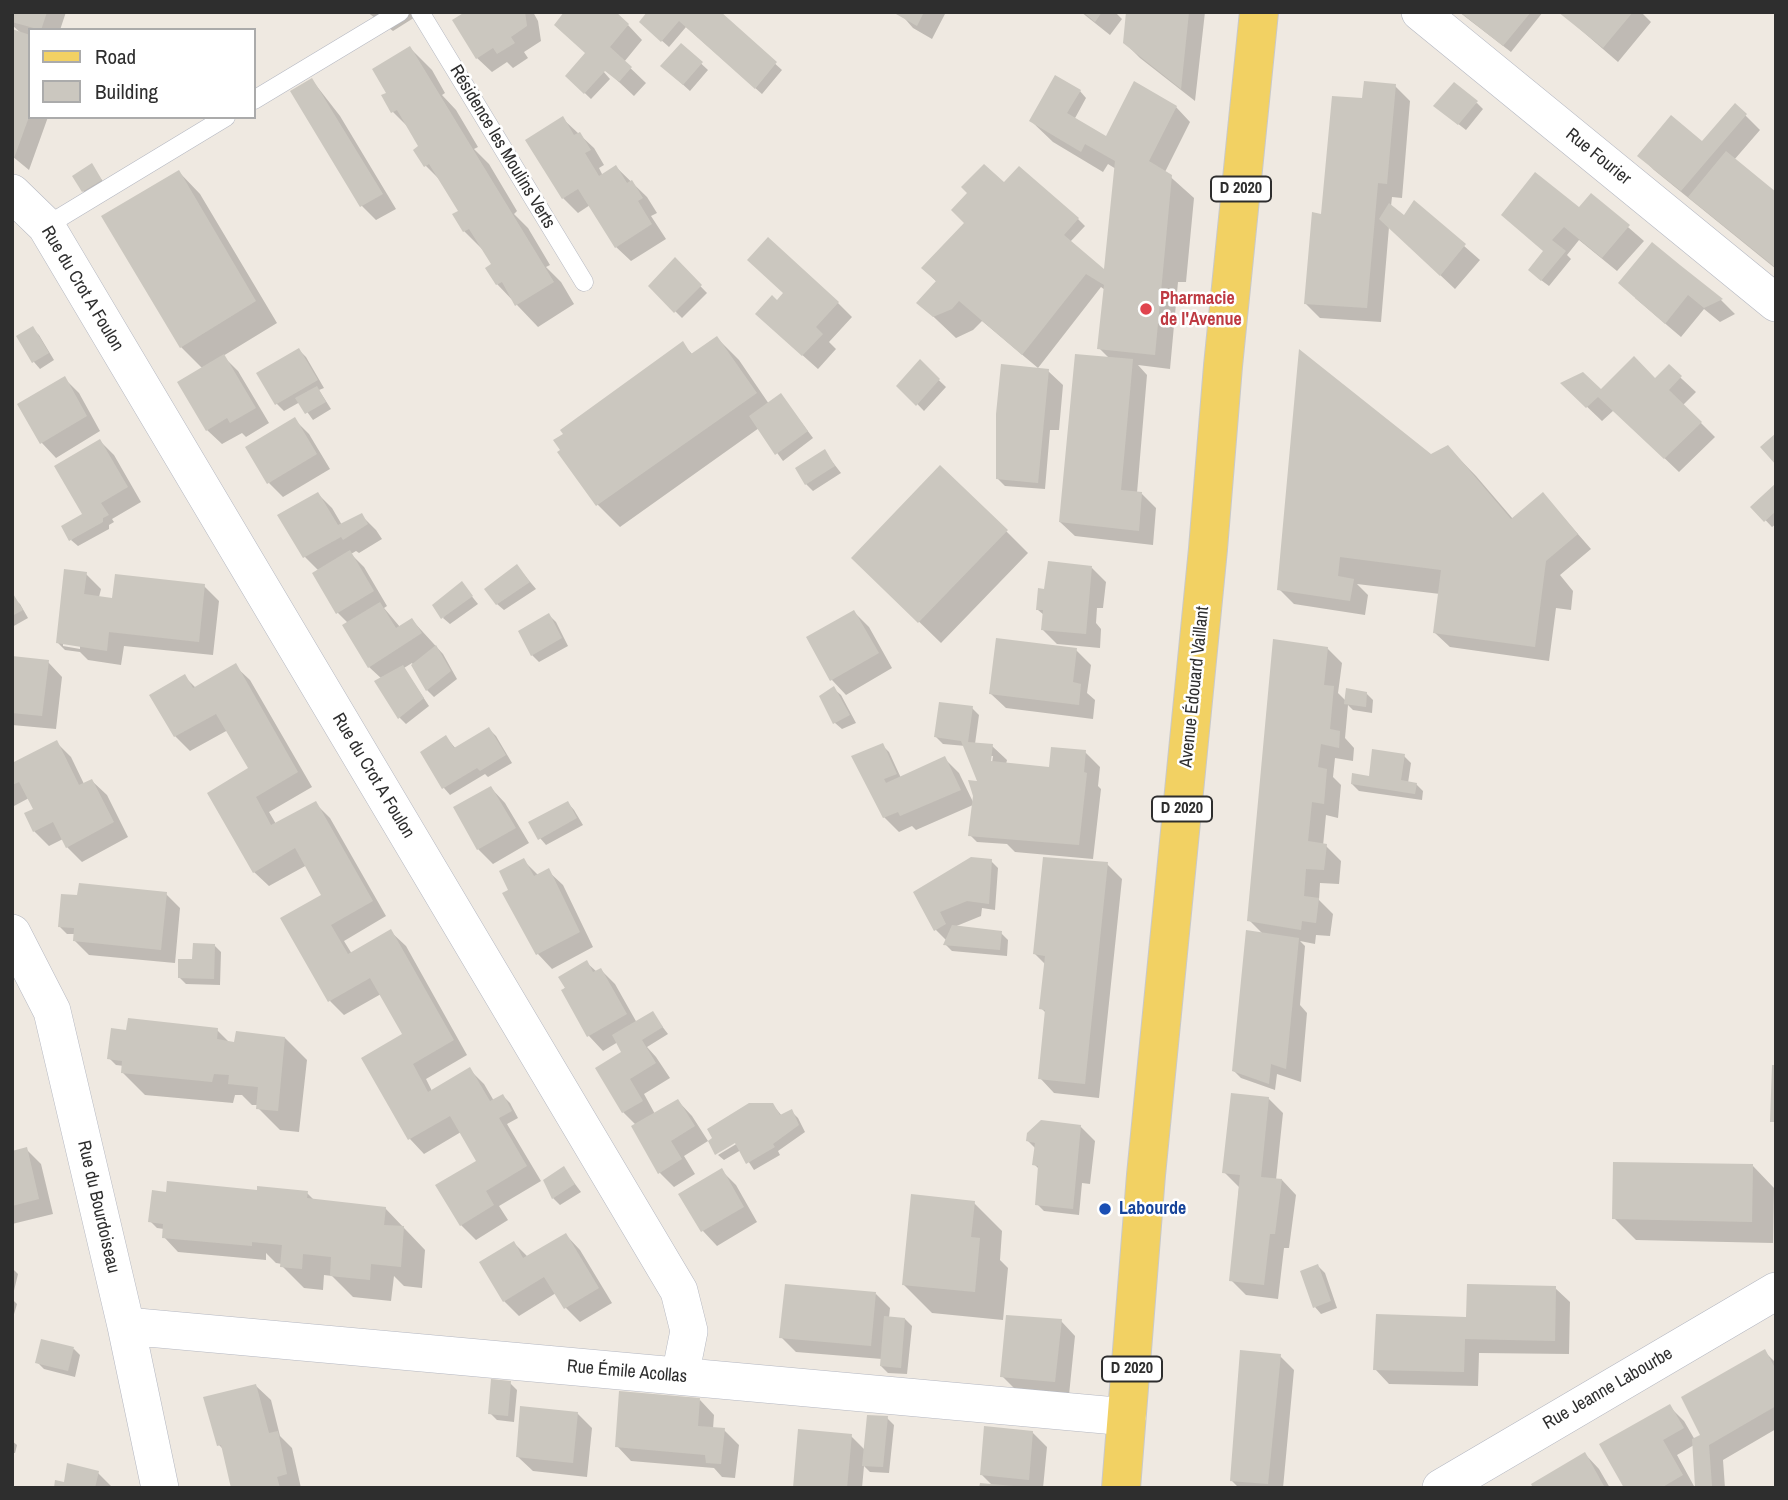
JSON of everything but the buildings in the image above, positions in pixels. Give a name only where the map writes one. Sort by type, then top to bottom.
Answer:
[{"type":"main road","name":"Avenue Édouard Vaillant","points":[[1121,1488],[1144,1188],[1259,12]]},
{"type":"street","name":"Rue Fourier","points":[[1420,12],[1776,303]]},
{"type":"street","name":"Rue du Crot A Foulon","points":[[12,193],[46,226],[679,1290],[689,1331],[680,1376]]},
{"type":"street","name":"Rue du Bourdoiseau","points":[[12,933],[52,1012],[126,1326],[160,1488]]},
{"type":"street","name":"Rue Jeanne Labourbe","points":[[1441,1488],[1776,1291]]},
{"type":"street","name":"Rue Émile Acollas","points":[[126,1326],[1127,1417]]},
{"type":"lane","points":[[256,99],[400,12]]},
{"type":"lane","name":"Résidence les Moulins Verts","points":[[420,12],[584,282]]},
{"type":"lane","points":[[46,226],[223,119]]},
{"type":"place","name":"Pharmacie de l'Avenue","points":[[1146,309]]},
{"type":"place","name":"Labourde","points":[[1105,1209]]}]
